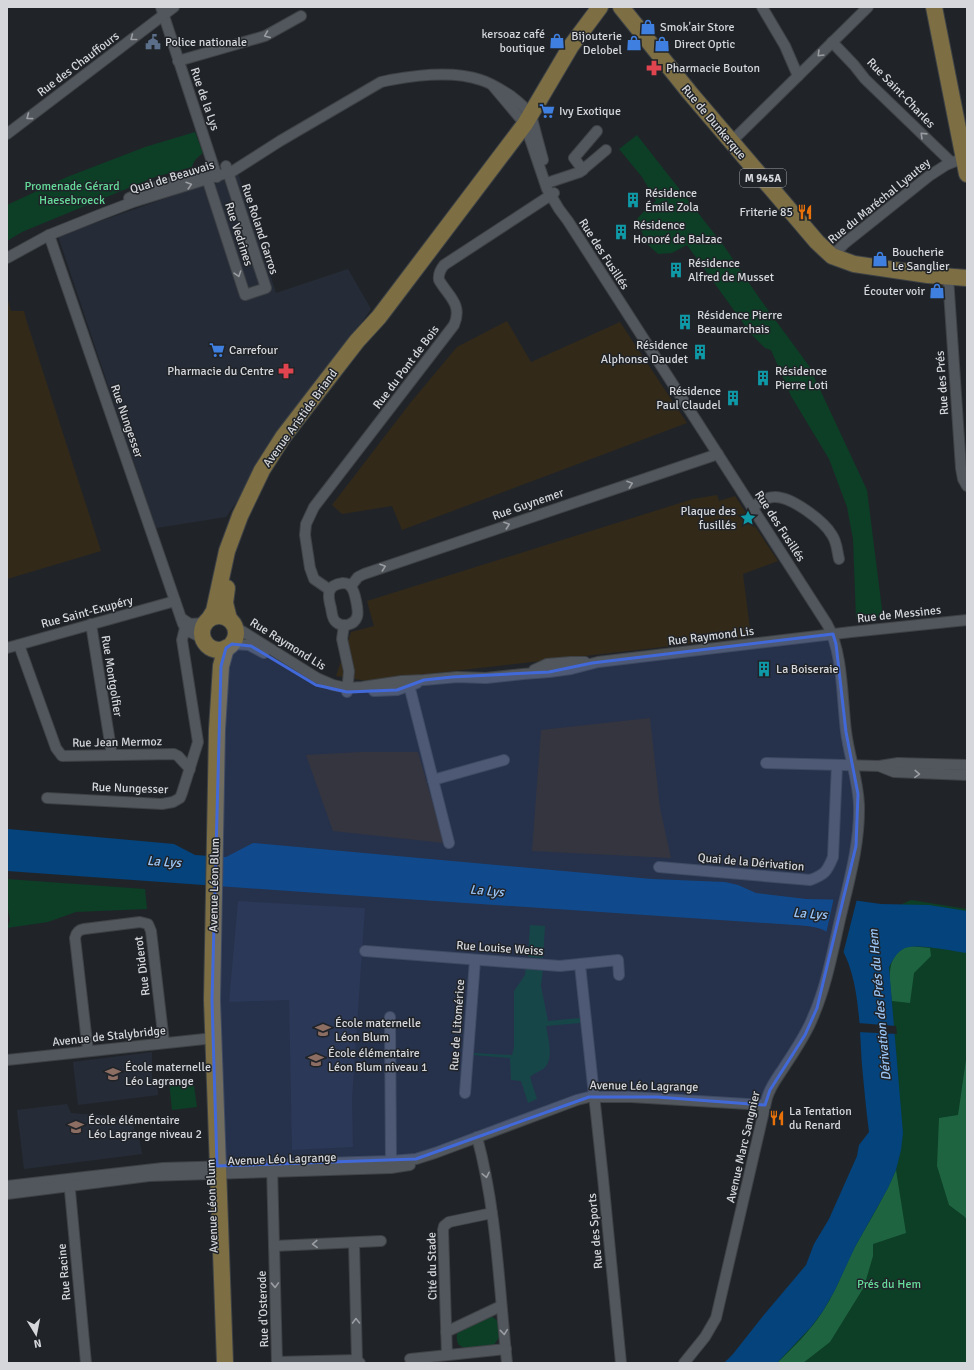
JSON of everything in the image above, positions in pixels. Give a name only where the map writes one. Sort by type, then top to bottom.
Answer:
[{"type":"main road","name":"Avenue Aristide Briand","points":[[379,317],[357,341],[280,441],[262,470],[236,525],[226,555],[214,611],[214,636],[236,636],[232,622],[226,610],[225,599],[231,568],[242,533],[259,491],[285,448],[355,355],[379,317],[528,120],[571,46],[600,7]]},
{"type":"main road","name":"Rue de Dunkerque","points":[[621,7],[731,142],[817,242],[832,256],[854,264],[948,277],[967,278]]},
{"type":"main road","points":[[934,7],[961,165]]},
{"type":"main road","points":[[214,636],[219,616],[232,622]]},
{"type":"main road","name":"Avenue Léon Blum","points":[[214,636],[217,730],[211,1038],[207,1056],[225,1363]]},
{"type":"main road","name":"Avenue Léon Blum","points":[[214,1170],[217,1363]]},
{"type":"street","name":"Rue des Chauffours","points":[[7,134],[162,11],[174,7]]},
{"type":"street","points":[[762,7],[786,46],[798,76]]},
{"type":"street","points":[[731,142],[868,7]]},
{"type":"street","name":"Rue de la Lys","points":[[162,11],[211,174]]},
{"type":"street","points":[[178,61],[265,36],[301,16]]},
{"type":"street","name":"Rue Saint-Charles","points":[[832,42],[865,78],[961,165]]},
{"type":"street","name":"Quai de Beauvais","points":[[7,258],[49,235],[99,215],[211,174],[238,168],[382,82],[400,78],[444,75],[477,79],[493,86],[528,120]]},
{"type":"street","name":"Rue des Fusillés","points":[[528,120],[547,182],[552,194],[568,221],[833,634],[838,656],[846,732],[858,794],[859,824],[856,850],[849,882]]},
{"type":"street","points":[[583,170],[571,161],[597,131]]},
{"type":"street","points":[[547,182],[576,174],[583,170],[606,150]]},
{"type":"street","name":"Rue du Maréchal Lyautey","points":[[832,256],[917,185],[935,172],[961,165]]},
{"type":"street","name":"Rue Roland Garros","points":[[227,170],[266,288],[254,292]]},
{"type":"street","name":"Rue Vedrines","points":[[211,174],[228,244],[245,295],[254,292]]},
{"type":"street","name":"Rue du Pont de Bois","points":[[330,590],[317,582],[310,572],[305,540],[306,524],[314,507],[454,325],[457,313],[456,305],[439,280],[438,277],[440,271],[444,265],[552,194]]},
{"type":"street","name":"Rue Nungesser","points":[[47,798],[168,804],[180,798],[196,750],[198,739],[182,640],[184,622],[175,601],[49,235]]},
{"type":"street","name":"Rue des Prés","points":[[948,277],[961,468],[963,479],[967,486]]},
{"type":"street","name":"Rue Guynemer","points":[[351,586],[358,577],[364,574],[718,454]]},
{"type":"street","points":[[752,507],[763,500],[772,497],[784,499],[796,504],[823,524],[831,533],[836,545],[839,559]]},
{"type":"street","points":[[341,583],[346,583],[351,586],[358,614],[353,623],[344,625],[338,623],[333,617],[329,602],[330,590],[334,585],[341,583]]},
{"type":"street","name":"Rue Saint-Exupéry","points":[[7,648],[175,601]]},
{"type":"street","name":"Rue de Messines","points":[[833,634],[967,620]]},
{"type":"street","points":[[184,622],[188,631],[214,636]]},
{"type":"street","points":[[184,622],[193,624],[214,636]]},
{"type":"street","name":"Rue Raymond Lis","points":[[232,622],[317,678],[347,690]]},
{"type":"street","name":"Rue Montgolfier","points":[[91,624],[112,755]]},
{"type":"street","points":[[344,625],[342,639],[349,671],[347,690]]},
{"type":"street","name":"Rue Raymond Lis","points":[[214,636],[252,646],[311,682],[322,687],[347,690],[362,687],[457,677],[486,678],[550,672],[571,669],[592,663],[833,634]]},
{"type":"street","name":"Rue Jean Mermoz","points":[[19,644],[56,748],[62,756],[174,754],[178,756],[190,769]]},
{"type":"street","points":[[408,683],[448,843]]},
{"type":"street","points":[[433,780],[504,760]]},
{"type":"street","points":[[766,763],[853,766],[879,766],[898,763],[967,765]]},
{"type":"street","name":"Quai de la Dérivation","points":[[659,867],[810,880],[822,875],[829,868],[833,857],[837,765]]},
{"type":"street","points":[[879,766],[898,773],[967,775]]},
{"type":"street","name":"Avenue Marc Sangnier","points":[[684,1363],[713,1324],[720,1303],[768,1093],[809,1026],[817,1008],[849,882]]},
{"type":"street","name":"Rue Diderot","points":[[88,1051],[75,938],[77,932],[80,930],[112,925],[140,922],[145,923],[150,927],[164,1042]]},
{"type":"street","name":"Rue Louise Weiss","points":[[365,951],[560,966],[618,960],[619,975]]},
{"type":"street","name":"Rue de Litomérice","points":[[465,1093],[475,960]]},
{"type":"street","name":"Rue des Sports","points":[[580,965],[621,1363]]},
{"type":"street","points":[[390,1017],[391,1165]]},
{"type":"street","name":"Avenue de Stalybridge","points":[[7,1060],[211,1038]]},
{"type":"street","name":"Avenue Léo Lagrange","points":[[7,1194],[146,1169],[214,1170],[391,1165],[436,1153],[577,1100],[594,1097],[657,1097],[765,1105]]},
{"type":"street","points":[[477,1137],[487,1180],[492,1213],[507,1363]]},
{"type":"street","name":"Rue d'Osterode","points":[[272,1168],[277,1363],[359,1361],[354,1243]]},
{"type":"street","name":"Avenue Léo Lagrange","points":[[7,1186],[69,1182]]},
{"type":"street","name":"Rue Racine","points":[[69,1182],[86,1363]]},
{"type":"street","name":"Cité du Stade","points":[[447,1355],[444,1226],[449,1222],[492,1213]]},
{"type":"street","points":[[274,1246],[381,1241]]},
{"type":"street","points":[[446,1332],[501,1306]]},
{"type":"street","name":"Avenue Marc Sangnier","points":[[676,1363],[701,1342]]},
{"type":"street","points":[[410,1359],[506,1349]]},
{"type":"highlighted area","points":[[833,634],[836,644],[846,732],[858,794],[856,846],[817,1008],[805,1035],[770,1090],[765,1105],[657,1097],[589,1097],[416,1159],[217,1166],[212,1000],[221,666],[226,648],[232,644],[251,646],[316,685],[347,692],[397,690],[424,680],[452,677],[549,672],[592,663]]},
{"type":"shaded area","points":[[238,173],[276,293],[348,269],[371,309],[226,517],[156,528],[58,236]]},
{"type":"shaded area","points":[[7,297],[11,311],[24,311],[101,551],[7,579]]},
{"type":"shaded area","points":[[507,321],[531,362],[620,322],[687,423],[402,530],[392,506],[342,514],[332,505],[411,402],[457,347]]},
{"type":"shaded area","points":[[717,495],[719,501],[735,496],[778,561],[743,574],[751,637],[367,681],[336,676],[351,632],[374,626],[367,601],[693,499]]},
{"type":"shaded area","points":[[650,718],[660,808],[671,858],[532,851],[541,730]]},
{"type":"shaded area","points":[[361,752],[418,752],[444,843],[333,831],[306,755]]},
{"type":"shaded area","name":"École maternelle Léon Blum","points":[[238,901],[365,908],[352,1099],[353,1147],[292,1150],[289,1000],[229,1002]]},
{"type":"shaded area","name":"École maternelle Léo Lagrange","points":[[152,1052],[152,1081],[157,1080],[158,1095],[78,1105],[73,1062]]},
{"type":"shaded area","name":"École élémentaire Léo Lagrange niveau 2","points":[[67,1104],[71,1113],[133,1118],[135,1137],[139,1137],[142,1154],[24,1169],[17,1110]]},
{"type":"green space","name":"Promenade Gérard Haesebroeck","points":[[195,132],[203,153],[198,157],[192,167],[155,177],[22,232],[7,241],[7,205],[67,177],[145,147]]},
{"type":"green space","points":[[637,135],[724,246],[760,299],[809,366],[867,490],[883,617],[856,619],[853,539],[847,507],[829,459],[791,396],[771,350],[765,348],[751,334],[687,245],[672,253],[658,254],[646,243],[637,219],[656,201],[642,177],[619,149]]},
{"type":"green space","points":[[7,879],[145,889],[147,909],[76,912],[48,922],[7,928],[10,920],[7,905]]},
{"type":"green space","name":"Prés du Hem","points":[[911,900],[967,909],[967,1363],[726,1363],[812,1267],[870,1131],[889,910]]},
{"type":"green space","points":[[530,925],[545,926],[543,958],[528,957]]},
{"type":"green space","points":[[909,946],[930,948],[931,956],[914,973],[910,1003],[892,1001],[890,969],[892,962],[901,950]]},
{"type":"green space","points":[[526,967],[543,969],[541,986],[548,1021],[580,1018],[580,1023],[546,1026],[550,1049],[549,1060],[543,1069],[530,1077],[537,1099],[528,1103],[521,1081],[511,1080],[510,1058],[473,1055],[473,1053],[512,1055],[514,1047],[514,991],[525,975]]},
{"type":"green space","points":[[967,1053],[967,1221],[965,1217],[949,1205],[937,1166],[939,1118],[958,1115]]},
{"type":"green space","points":[[193,1078],[197,1107],[172,1110],[169,1081]]},
{"type":"green space","points":[[896,1170],[906,1233],[873,1244],[873,1256],[864,1287],[830,1342],[803,1363],[777,1363],[808,1332],[828,1303],[852,1253],[882,1199]]},
{"type":"green space","points":[[487,1316],[494,1318],[501,1329],[500,1336],[494,1345],[466,1348],[458,1344],[457,1336],[460,1330]]},
{"type":"water","points":[[8,829],[174,844],[195,855],[226,857],[253,843],[652,879],[725,882],[738,885],[756,893],[806,899],[852,900],[881,904],[929,905],[967,911],[967,953],[917,946],[905,948],[893,959],[889,967],[903,1133],[896,1170],[888,1188],[855,1247],[835,1290],[823,1311],[811,1327],[777,1363],[724,1363],[806,1265],[814,1244],[829,1219],[857,1156],[859,1145],[869,1132],[862,1065],[859,1013],[856,994],[852,975],[846,958],[838,944],[827,932],[816,927],[795,925],[7,871]]},
{"type":"pier","points":[[834,897],[857,899],[843,954],[837,944],[826,934]]},
{"type":"pier","points":[[858,1023],[896,1026],[897,1034],[858,1032]]},
{"type":"place","name":"Smok'air Store","points":[[648,27]]},
{"type":"place","name":"kersoaz café boutique","points":[[557,41]]},
{"type":"place","name":"Police nationale","points":[[153,42]]},
{"type":"place","name":"Bijouterie Delobel","points":[[634,43]]},
{"type":"place","name":"Direct Optic","points":[[662,44]]},
{"type":"place","name":"Pharmacie Bouton","points":[[654,68]]},
{"type":"place","name":"Ivy Exotique","points":[[547,111]]},
{"type":"place","name":"Résidence Émile Zola","points":[[633,200]]},
{"type":"place","name":"Friterie 85","points":[[805,212]]},
{"type":"place","name":"Résidence Honoré de Balzac","points":[[621,232]]},
{"type":"place","name":"Boucherie Le Sanglier","points":[[880,259]]},
{"type":"place","name":"Résidence Alfred de Musset","points":[[676,270]]},
{"type":"place","name":"Écouter voir","points":[[937,291]]},
{"type":"place","name":"Résidence Pierre Beaumarchais","points":[[685,322]]},
{"type":"place","name":"Carrefour","points":[[217,350]]},
{"type":"place","name":"Résidence Alphonse Daudet","points":[[700,352]]},
{"type":"place","name":"Pharmacie du Centre","points":[[286,371]]},
{"type":"place","name":"Résidence Pierre Loti","points":[[763,378]]},
{"type":"place","name":"Résidence Paul Claudel","points":[[733,398]]},
{"type":"place","name":"Plaque des fusillés","points":[[748,518]]},
{"type":"place","name":"La Boiseraie","points":[[764,669]]},
{"type":"place","name":"École maternelle Léon Blum","points":[[323,1030]]},
{"type":"place","name":"École élémentaire Léon Blum niveau 1","points":[[316,1060]]},
{"type":"place","name":"École maternelle Léo Lagrange","points":[[113,1074]]},
{"type":"place","name":"La Tentation du Renard","points":[[777,1118]]},
{"type":"place","name":"École élémentaire Léo Lagrange niveau 2","points":[[76,1127]]},
{"type":"water label","name":"La Lys","points":[[164,861]]},
{"type":"water label","name":"La Lys","points":[[487,890]]},
{"type":"water label","name":"La Lys","points":[[810,913]]},
{"type":"water label","name":"Dérivation des Prés du Hem","points":[[879,1005]]}]
